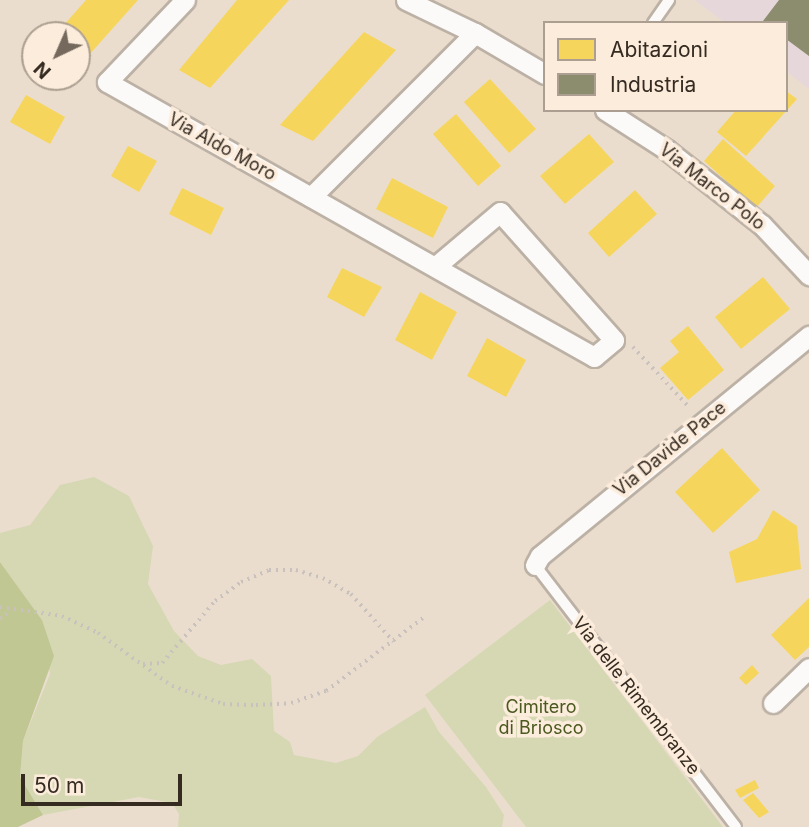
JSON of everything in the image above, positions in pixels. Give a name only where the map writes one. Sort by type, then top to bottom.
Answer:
[{"type":"street","name":"Via Aldo Moro","points":[[185,0],[107,82],[594,357],[614,340]]},
{"type":"street","points":[[407,0],[475,33],[543,73]]},
{"type":"street","points":[[311,197],[475,33]]},
{"type":"street","name":"Via Marco Polo","points":[[608,112],[667,150],[762,225],[809,275]]},
{"type":"street","points":[[435,267],[500,212],[614,340]]},
{"type":"street","name":"Via Davide Pace","points":[[535,565],[540,556],[809,336]]},
{"type":"street","points":[[773,704],[809,668]]},
{"type":"lane","points":[[654,21],[669,0]]},
{"type":"lane","name":"Via delle Rimembranze","points":[[535,565],[736,827]]},
{"type":"path","points":[[614,340],[634,347],[703,422]]},
{"type":"path","points":[[142,664],[162,663],[215,601],[241,582],[269,570],[296,569],[323,578],[351,594],[394,642]]},
{"type":"path","points":[[0,607],[62,617],[98,633],[172,686],[223,704],[291,703],[326,691],[423,618]]},
{"type":"path","points":[[0,619],[10,610]]},
{"type":"shaded area","points":[[695,0],[809,0],[809,89],[788,73],[788,21],[722,21]]},
{"type":"green space","points":[[94,477],[129,496],[153,546],[148,584],[174,631],[198,656],[221,665],[252,659],[271,676],[274,731],[290,742],[294,755],[336,763],[358,756],[377,737],[425,707],[439,732],[486,787],[504,815],[502,827],[178,827],[179,814],[172,803],[139,797],[43,815],[20,777],[23,741],[50,674],[42,620],[0,562],[0,533],[30,525],[60,485]]},
{"type":"green space","points":[[0,562],[42,620],[54,656],[23,741],[20,777],[43,815],[18,827],[0,827]]},
{"type":"green space","name":"Cimitero di Briosco","points":[[550,600],[723,827],[526,827],[425,695]]},
{"type":"building: Abitazioni","points":[[86,0],[138,0],[91,53],[91,21],[67,21]]},
{"type":"building: Abitazioni","points":[[237,0],[289,0],[210,88],[179,70]]},
{"type":"building: Abitazioni","points":[[364,32],[396,50],[313,141],[280,125]]},
{"type":"building: Abitazioni","points":[[490,79],[536,129],[509,153],[464,102]]},
{"type":"building: Abitazioni","points":[[788,92],[797,99],[788,109]]},
{"type":"building: Abitazioni","points":[[26,95],[65,117],[50,144],[10,122]]},
{"type":"building: Abitazioni","points":[[734,112],[785,112],[746,156],[717,132]]},
{"type":"building: Abitazioni","points":[[456,114],[501,166],[478,186],[433,134]]},
{"type":"building: Abitazioni","points":[[589,134],[614,162],[565,204],[540,176]]},
{"type":"building: Abitazioni","points":[[723,139],[775,186],[756,208],[704,161]]},
{"type":"building: Abitazioni","points":[[128,146],[157,161],[139,192],[111,176]]},
{"type":"building: Abitazioni","points":[[392,178],[448,207],[433,238],[376,209]]},
{"type":"building: Abitazioni","points":[[182,188],[224,208],[211,235],[169,214]]},
{"type":"building: Abitazioni","points":[[635,190],[657,214],[609,257],[588,233]]},
{"type":"building: Abitazioni","points":[[342,268],[382,287],[364,317],[327,297]]},
{"type":"building: Abitazioni","points":[[763,277],[790,309],[741,349],[715,317]]},
{"type":"building: Abitazioni","points":[[420,292],[457,312],[432,360],[395,340]]},
{"type":"building: Abitazioni","points":[[688,326],[724,370],[688,400],[660,368],[679,352],[670,341]]},
{"type":"building: Abitazioni","points":[[487,338],[526,360],[506,397],[467,376]]},
{"type":"building: Abitazioni","points":[[722,448],[760,490],[713,533],[675,492]]},
{"type":"building: Abitazioni","points":[[773,510],[797,526],[801,569],[736,583],[729,552],[757,539]]},
{"type":"building: Abitazioni","points":[[809,598],[809,647],[795,660],[771,635]]},
{"type":"building: Abitazioni","points":[[752,665],[759,673],[746,685],[739,678]]},
{"type":"building: Abitazioni","points":[[755,780],[759,788],[740,798],[735,790]]},
{"type":"building: Abitazioni","points":[[753,793],[769,812],[759,818],[743,800]]},
{"type":"building: Industria","points":[[779,0],[809,0],[809,56],[788,40],[788,21],[763,21]]}]
